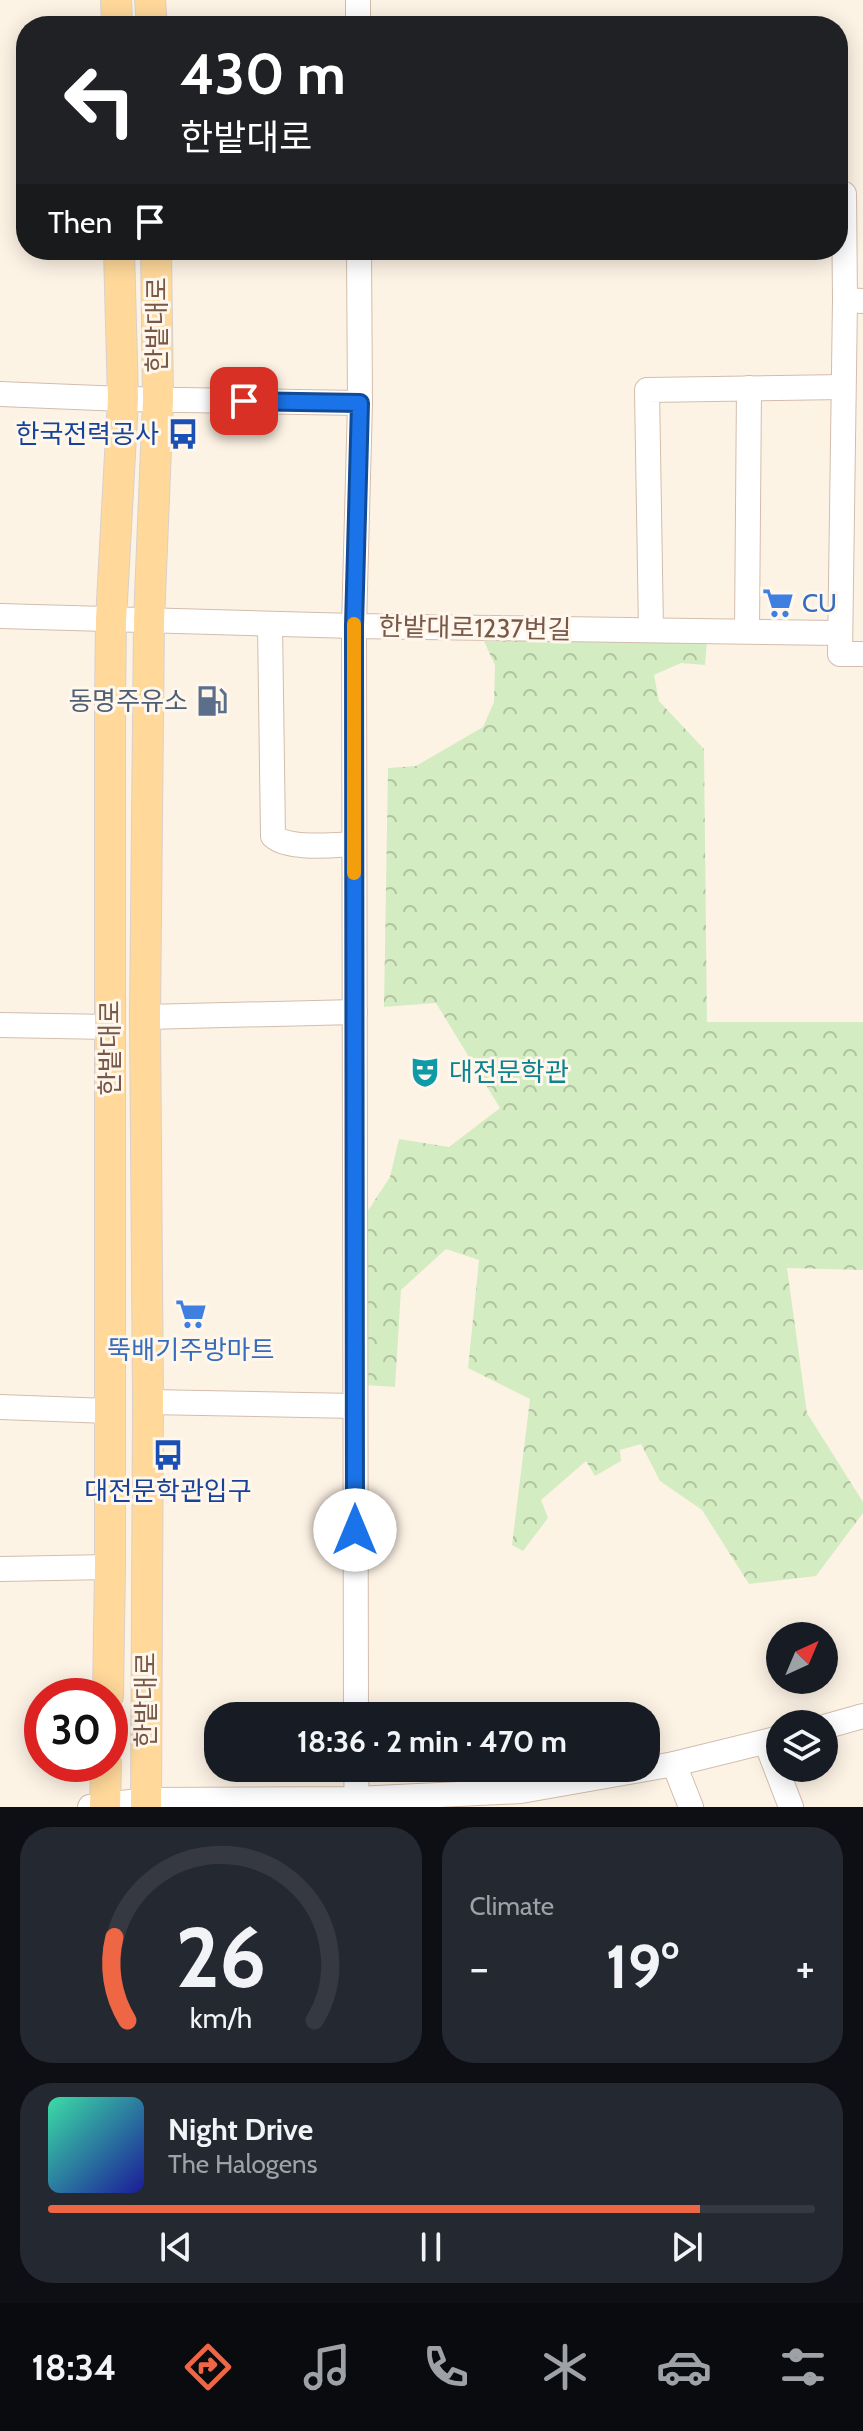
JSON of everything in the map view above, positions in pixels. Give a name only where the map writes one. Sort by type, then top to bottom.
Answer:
[{"type":"main road","name":"한밭대로","points":[[108,1678],[111,620],[123,399],[119,260]]},
{"type":"main road","name":"한밭대로","points":[[146,1804],[148,1402],[145,1017],[149,621],[158,400],[156,260]]},
{"type":"main road","name":"한밭대로","points":[[105,1806],[106,1782]]},
{"type":"street","points":[[848,236],[854,300],[843,387],[840,654],[863,654]]},
{"type":"street","points":[[356,1702],[354,626],[360,403],[359,260]]},
{"type":"street","points":[[651,630],[647,390],[843,387]]},
{"type":"street","points":[[747,631],[749,388]]},
{"type":"street","name":"한밭대로","points":[[0,394],[360,403]]},
{"type":"street","name":"한밭대로1237번길","points":[[0,616],[354,626],[840,633]]},
{"type":"street","points":[[270,624],[273,836],[278,841],[292,844],[354,844]]},
{"type":"street","name":"한밭대로","points":[[145,1017],[355,1012]]},
{"type":"street","points":[[0,1025],[110,1027]]},
{"type":"street","points":[[148,1402],[355,1406]]},
{"type":"street","points":[[0,1407],[109,1411]]},
{"type":"street","points":[[0,1569],[110,1567]]},
{"type":"street","points":[[838,1723],[863,1716]]},
{"type":"street","points":[[90,1807],[522,1799],[766,1742]]},
{"type":"street","points":[[674,1764],[691,1807]]},
{"type":"street","points":[[356,1782],[356,1803]]},
{"type":"street","points":[[784,1782],[791,1807]]},
{"type":"green space","points":[[482,637],[707,641],[705,665],[681,663],[654,675],[659,701],[704,749],[707,1022],[863,1022],[863,1270],[787,1268],[807,1413],[863,1502],[863,1513],[816,1576],[749,1584],[702,1510],[660,1481],[641,1444],[620,1450],[621,1461],[595,1476],[586,1461],[541,1500],[548,1518],[523,1551],[512,1545],[530,1399],[468,1368],[479,1260],[446,1249],[401,1290],[395,1387],[365,1385],[367,1212],[390,1177],[399,1139],[449,1147],[500,1108],[436,1003],[384,1007],[388,768],[416,766],[483,727],[494,702],[495,665]]},
{"type":"slow traffic","points":[[354,624],[354,873]]},
{"type":"place","name":"한국전력공사","points":[[183,434]]},
{"type":"place","name":"CU","points":[[778,603]]},
{"type":"place","name":"동명주유소","points":[[212,701]]},
{"type":"place","name":"대전문학관","points":[[425,1072]]},
{"type":"place","name":"뚝배기주방마트","points":[[191,1314]]},
{"type":"place","name":"대전문학관입구","points":[[168,1455]]},
{"type":"route","points":[[244,401],[360,403],[354,626],[355,1530]]}]
